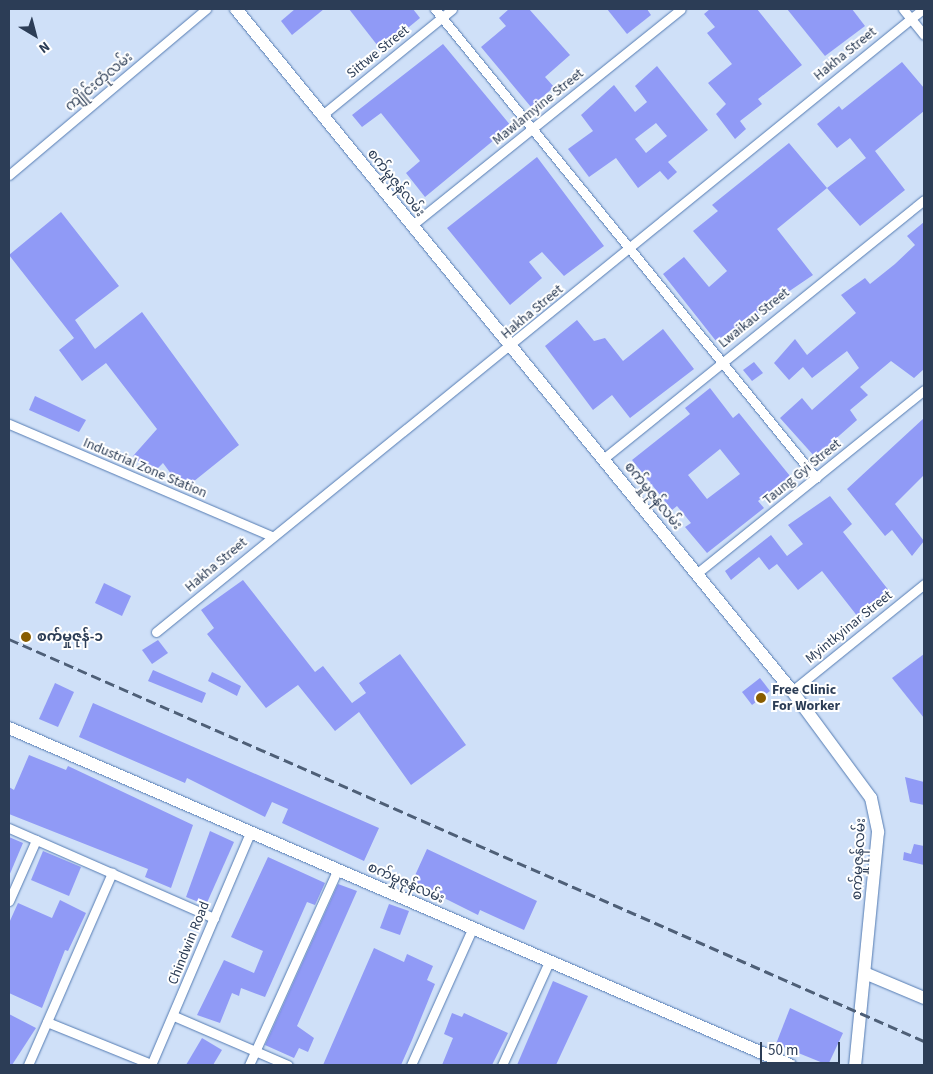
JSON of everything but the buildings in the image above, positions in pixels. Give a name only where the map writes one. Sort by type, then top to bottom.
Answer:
[{"type":"street","name":"ကျိုင်းတုံလမ်း","points":[[9,175],[206,9]]},
{"type":"street","name":"စက်မှုဇုန်လမ်း","points":[[236,9],[792,691],[871,798],[877,813],[867,974],[855,1065]]},
{"type":"street","points":[[435,9],[534,128],[816,478]]},
{"type":"street","name":"Sittwe Street","points":[[322,116],[452,9]]},
{"type":"street","name":"Mawlamyine Street","points":[[412,226],[681,9]]},
{"type":"street","points":[[903,9],[924,36]]},
{"type":"street","name":"Hakha Street","points":[[156,632],[271,536],[511,347],[923,9]]},
{"type":"street","name":"Lwaikau Street","points":[[603,459],[924,200]]},
{"type":"street","name":"Taung Gyi Street","points":[[696,574],[924,390]]},
{"type":"street","name":"Industrial Zone Station","points":[[9,424],[271,536]]},
{"type":"street","name":"Myintkyinar Street","points":[[792,691],[924,584]]},
{"type":"street","name":"စက်မှုဇုန်လမ်း","points":[[9,728],[251,830],[472,929],[790,1065]]},
{"type":"street","points":[[9,828],[214,918]]},
{"type":"street","name":"Chindwin Road","points":[[151,1064],[174,1016],[251,830]]},
{"type":"street","points":[[9,901],[36,840]]},
{"type":"street","points":[[249,1065],[258,1051],[338,869]]},
{"type":"street","points":[[28,1065],[112,873]]},
{"type":"street","points":[[411,1065],[472,929]]},
{"type":"street","points":[[502,1065],[548,962]]},
{"type":"street","points":[[867,974],[924,998]]},
{"type":"street","points":[[174,1016],[288,1065]]},
{"type":"street","points":[[47,1022],[151,1064]]},
{"type":"railway","points":[[9,639],[924,1041]]},
{"type":"place","name":"စက်မှုဇုန်-၁","points":[[26,637]]},
{"type":"place","name":"Free Clinic For Worker","points":[[761,698]]}]
